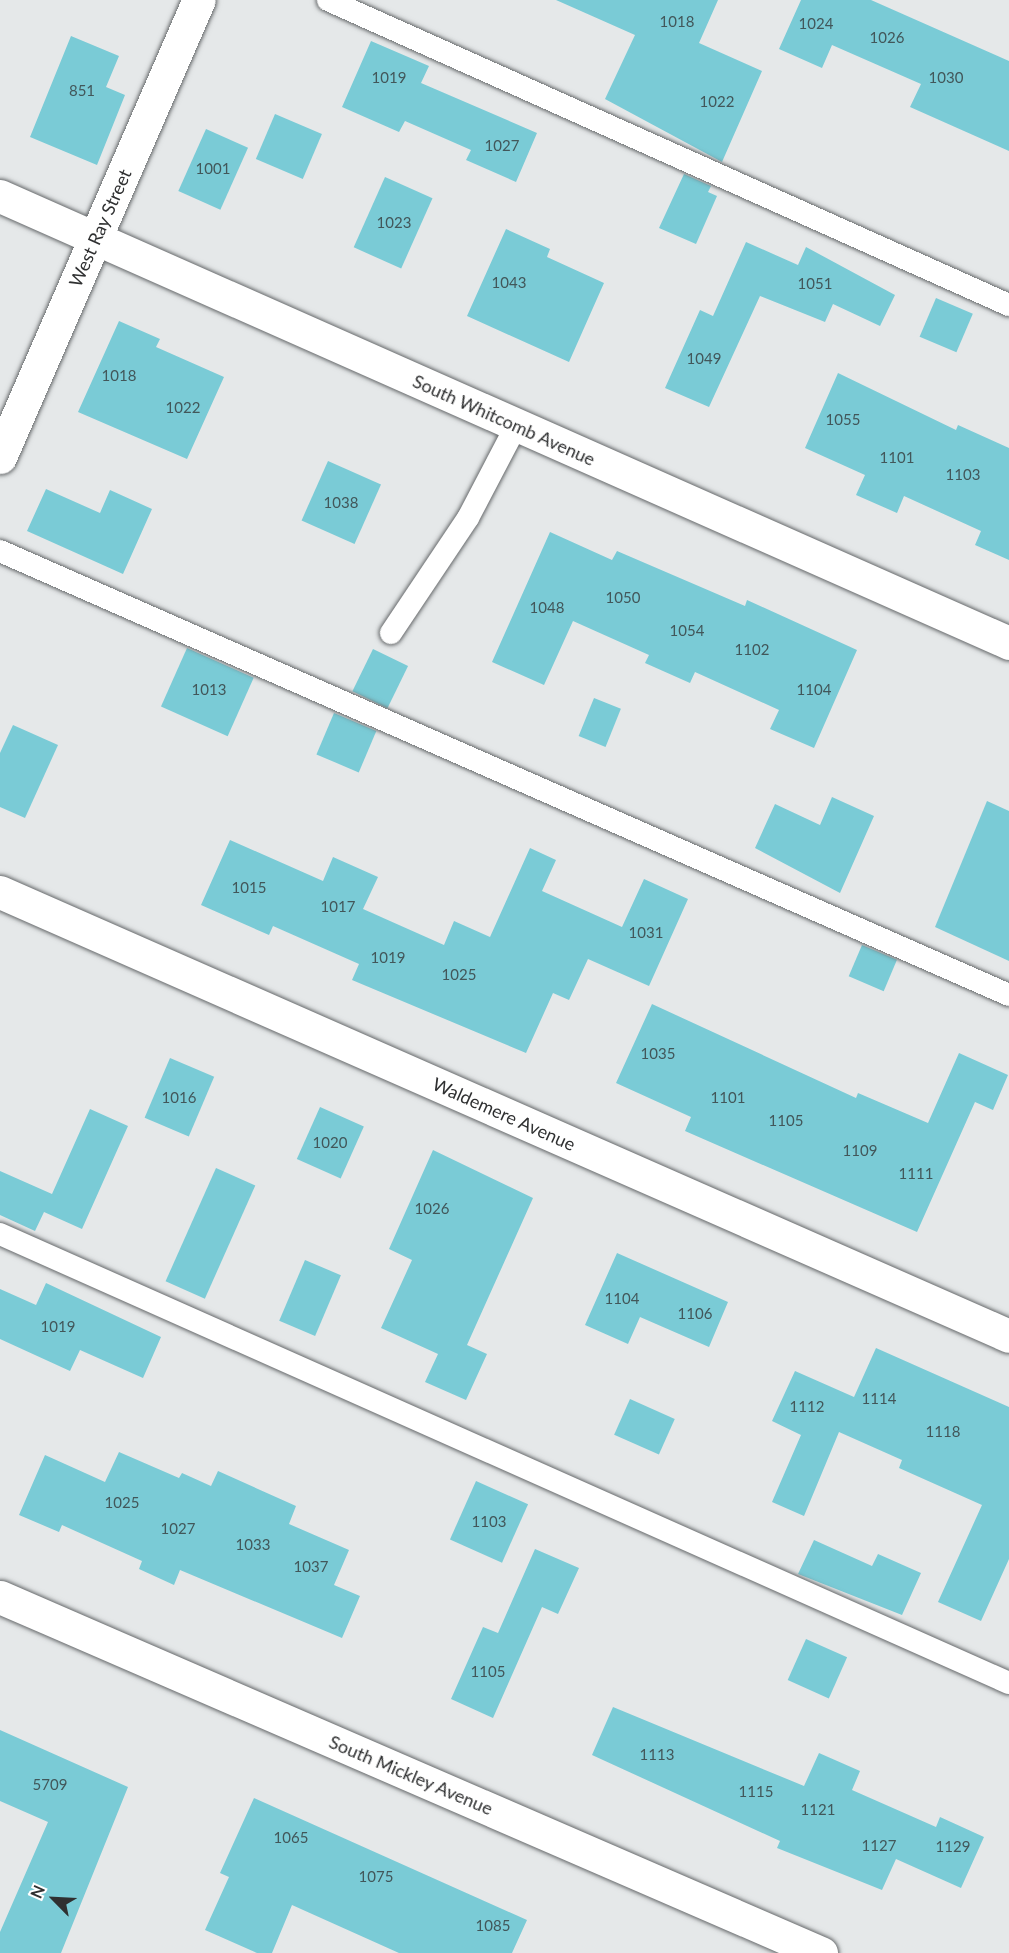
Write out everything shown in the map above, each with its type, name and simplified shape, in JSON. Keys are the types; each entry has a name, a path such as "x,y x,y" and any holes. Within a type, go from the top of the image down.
{"street":[{"name":"West Ray Street","path":"0,456 199,0"},
{"name":"South Whitcomb Avenue","path":"0,196 1009,643"},
{"name":"Waldemere Avenue","path":"0,892 1009,1336"},
{"name":"South Mickley Avenue","path":"0,1597 821,1953"}],"lane":[{"path":"328,0 1009,305"},
{"path":"391,633 468,519 516,426"},
{"path":"0,550 1009,995"},
{"path":"0,1234 1009,1683"}],"building":[{"path":"556,0 718,0 699,43 762,71 722,162 605,99 635,35"},
{"path":"801,0 871,0 1009,61 1009,151 910,107 921,84 832,45 822,68 779,49"},
{"path":"71,36 119,56 106,87 125,95 97,165 30,137"},
{"path":"371,41 429,66 421,83 537,133 516,182 466,160 471,150 405,121 399,132 342,107"},
{"path":"275,114 322,134 303,179 256,159"},
{"path":"206,129 248,148 220,210 178,191"},
{"path":"684,174 711,186 708,192 717,196 696,244 659,228"},
{"path":"385,177 433,198 401,268 354,247"},
{"path":"506,229 550,249 547,257 604,283 569,362 467,316"},
{"path":"746,242 798,265 806,247 895,295 880,326 833,304 825,322 760,296 709,407 665,388 700,310 713,316"},
{"path":"936,298 973,314 956,352 920,337"},
{"path":"119,321 160,339 156,347 224,377 187,459 78,412"},
{"path":"838,373 956,430 958,425 1009,448 1009,560 975,545 981,531 904,496 897,513 856,495 865,475 805,448"},
{"path":"328,461 381,485 355,544 302,520"},
{"path":"46,489 100,513 110,490 152,509 123,574 27,531"},
{"path":"550,532 612,560 617,551 745,606 747,600 857,650 814,748 770,729 779,710 695,672 690,683 645,663 649,655 573,621 544,685 492,662"},
{"path":"187,648 254,678 228,736 161,706"},
{"path":"373,649 408,666 387,708 352,691"},
{"path":"594,698 621,709 606,747 579,736"},
{"path":"334,713 376,731 359,772 316,754"},
{"path":"13,725 58,745 25,818 0,807 0,753"},
{"path":"832,797 874,816 840,893 755,848 775,804 820,825"},
{"path":"987,801 1009,811 1009,961 935,927"},
{"path":"230,840 323,881 333,857 378,877 363,909 444,945 454,921 490,937 530,848 556,860 542,891 622,927 644,879 688,899 649,986 588,959 569,1000 553,993 526,1053 352,980 359,964 273,926 269,935 201,905"},
{"path":"862,945 897,960 884,991 849,976"},
{"path":"652,1004 856,1098 858,1093 928,1123 959,1053 1008,1075 993,1110 975,1102 917,1232 685,1131 691,1117 616,1083"},
{"path":"170,1058 214,1077 189,1137 145,1118"},
{"path":"320,1107 364,1127 341,1179 297,1159"},
{"path":"90,1109 128,1126 82,1229 44,1212 35,1231 0,1215 0,1171 52,1194"},
{"path":"433,1150 533,1198 467,1345 487,1354 466,1400 425,1382 438,1354 381,1328 412,1260 389,1249"},
{"path":"216,1168 255,1185 205,1299 166,1281"},
{"path":"617,1253 728,1302 709,1347 640,1317 628,1344 585,1325"},
{"path":"305,1260 341,1275 315,1336 279,1321"},
{"path":"46,1283 161,1337 143,1378 80,1350 70,1371 0,1339 0,1289 36,1305"},
{"path":"876,1348 1009,1407 1009,1559 981,1621 938,1602 982,1505 899,1468 902,1460 839,1432 804,1516 772,1502 801,1435 772,1421 795,1371 854,1397"},
{"path":"630,1399 675,1419 659,1455 614,1435"},
{"path":"119,1452 179,1478 182,1473 211,1486 218,1471 296,1506 289,1524 349,1550 334,1585 360,1596 342,1638 180,1570 174,1585 139,1569 142,1561 62,1525 59,1532 19,1515 45,1455 105,1482"},
{"path":"476,1481 528,1504 502,1563 450,1539"},
{"path":"814,1540 872,1566 878,1554 921,1573 902,1615 798,1574"},
{"path":"535,1549 579,1568 558,1614 542,1607 493,1718 451,1699 483,1627 498,1633"},
{"path":"806,1639 847,1657 829,1698 788,1680"},
{"path":"613,1707 804,1786 819,1753 860,1771 852,1790 936,1827 940,1817 984,1837 961,1888 896,1859 882,1890 777,1848 780,1841 592,1755"},
{"path":"0,1730 128,1787 61,1953 0,1953 0,1932 48,1822 0,1801"},
{"path":"254,1798 527,1920 512,1953 399,1953 292,1905 272,1953 257,1953 205,1930 229,1877 220,1873"}]}
